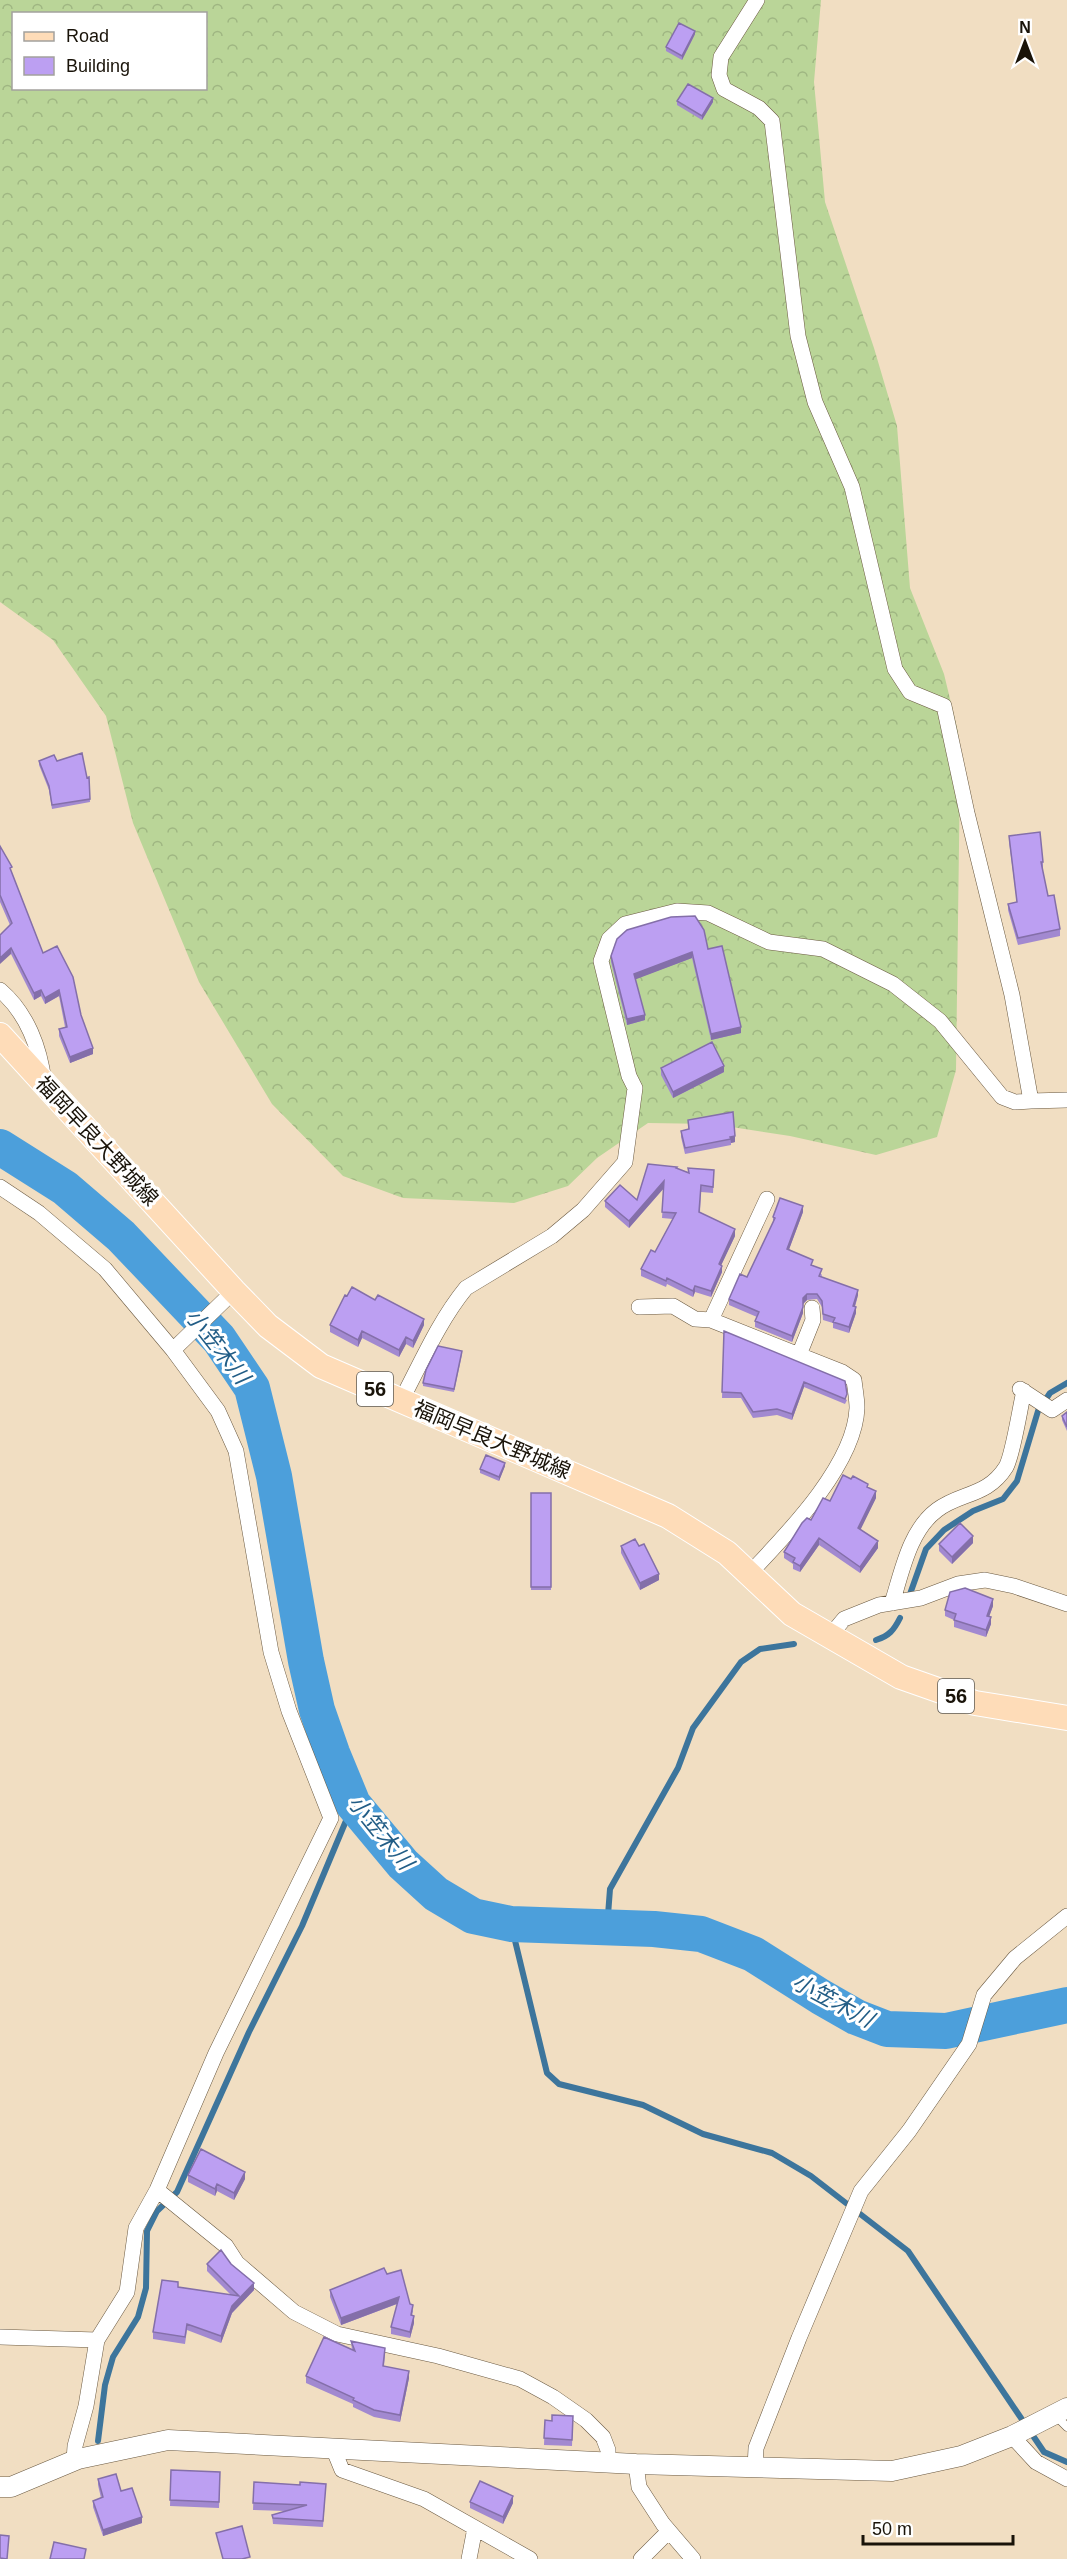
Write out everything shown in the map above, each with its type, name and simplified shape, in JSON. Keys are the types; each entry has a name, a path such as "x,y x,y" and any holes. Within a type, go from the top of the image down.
{"main road":[{"name":"福岡早良大野城線","path":"0,1035 234,1291 268,1326 321,1366 668,1515 727,1553 792,1614 901,1677 975,1703 1067,1718"}],"street":[{"path":"757,0 721,57 719,75 724,89 759,108 772,120 798,336 809,380 819,411 852,487 895,669 910,692 944,706 967,813 1012,995 1031,1101"},
{"path":"401,1401 435,1336 456,1300 466,1288 552,1236 583,1210 626,1162 635,1088 628,1076 601,961 609,939 625,924 677,911 708,913 769,942 824,949 893,984 940,1021 1002,1097 1015,1102 1067,1100"},
{"path":"0,990 25,1021 41,1055 44,1084"},
{"path":"0,1187 39,1213 105,1269 172,1350 218,1411 236,1451 271,1652 289,1711 331,1818 216,2053 157,2190 136,2228 127,2292 97,2340 86,2406 75,2446 74,2461"},
{"path":"711,1320 767,1199"},
{"path":"172,1350 234,1291"},
{"path":"639,1307 673,1306 695,1319 711,1320 842,1372 854,1380 857,1409 849,1440 830,1477 790,1530 749,1574"},
{"path":"799,1355 813,1320 812,1308"},
{"path":"891,1603 914,1537 928,1518 939,1508 984,1490 1007,1465 1025,1392 1052,1410 1067,1400"},
{"path":"829,1637 844,1619 891,1603 921,1598 958,1584 985,1580 1014,1586 1067,1604"},
{"path":"755,2468 756,2448 861,2191 909,2131 969,2044 984,1995 1015,1958 1067,1916"},
{"path":"157,2190 225,2246 237,2263 294,2312 336,2334 438,2356 520,2379 554,2397 592,2426 603,2437 608,2451 608,2463"},
{"path":"0,2337 97,2340"},
{"path":"0,2487 11,2487 74,2461 168,2439 608,2463 892,2471 961,2456 1058,2417"},
{"path":"1012,2436 1036,2463 1067,2479"},
{"path":"333,2448 342,2470 424,2499 530,2559"},
{"path":"636,2464 639,2487 669,2531 693,2559"},
{"path":"469,2559 475,2528"},
{"path":"641,2559 669,2531"}],"green space":[{"path":"0,0 821,0 814,82 825,202 874,348 897,426 910,588 944,674 958,732 960,771 956,1070 937,1137 876,1155 790,1136 712,1124 648,1123 597,1158 568,1186 514,1203 403,1198 343,1176 272,1104 199,982 133,823 106,716 53,640 0,602"}],"building":[{"path":"679,23 695,31 682,56 666,47"},
{"path":"688,84 713,98 702,116 677,101"},
{"path":"82,753 87,778 89,777 90,799 52,805 49,786 39,761 54,755 57,761"},
{"path":"1040,832 1043,862 1041,862 1048,896 1054,895 1060,929 1018,938 1008,904 1017,902 1009,836"},
{"path":"0,846 12,867 10,868 43,953 57,946 73,977 81,1015 93,1048 70,1057 59,1029 67,1027 59,990 45,998 41,990 34,993 11,948 0,958 0,935 12,923 0,895"},
{"path":"695,916 704,930 708,949 722,946 741,1027 711,1034 692,952 634,974 645,1015 627,1019 611,956 617,939 627,930 671,917"},
{"path":"712,1042 724,1066 673,1092 661,1068"},
{"path":"733,1112 735,1136 730,1137 731,1139 685,1148 681,1131 689,1129 688,1120"},
{"path":"648,1164 677,1167 689,1173 688,1168 714,1170 713,1187 701,1185 699,1212 735,1229 719,1264 722,1266 711,1291 695,1286 693,1291 667,1278 666,1281 641,1269 651,1250 655,1252 676,1213 662,1212 664,1181 629,1221 605,1201 620,1185 637,1200"},
{"path":"780,1198 803,1206 787,1249 813,1260 811,1265 822,1269 819,1276 858,1290 853,1306 856,1307 849,1327 833,1322 835,1318 823,1314 822,1301 817,1294 807,1294 803,1298 803,1307 792,1336 755,1321 759,1312 729,1299 740,1274 747,1277 775,1218 773,1217"},
{"path":"352,1287 375,1300 378,1295 424,1319 413,1341 406,1337 399,1350 362,1331 358,1340 330,1325 345,1295 347,1296"},
{"path":"724,1331 845,1381 847,1394 845,1399 804,1382 792,1414 777,1409 753,1412 741,1393 722,1392"},
{"path":"438,1346 462,1351 454,1389 423,1383 426,1370"},
{"path":"1067,1412 1067,1427 1062,1416"},
{"path":"486,1455 505,1463 499,1477 480,1469"},
{"path":"843,1475 851,1479 853,1476 876,1491 858,1528 878,1541 860,1567 819,1538 800,1566 793,1562 795,1558 784,1552 802,1523 807,1518 811,1520 823,1498 830,1501"},
{"path":"531,1493 551,1493 551,1587 531,1587"},
{"path":"960,1523 973,1536 952,1557 939,1544"},
{"path":"635,1539 639,1546 644,1544 659,1574 640,1583 621,1546"},
{"path":"965,1588 993,1599 987,1616 991,1617 986,1630 954,1620 956,1614 945,1610 950,1592"},
{"path":"201,2149 245,2172 234,2193 217,2184 215,2189 188,2175"},
{"path":"221,2250 231,2264 254,2283 232,2306 221,2336 187,2324 185,2337 153,2332 162,2280 178,2282 178,2287 239,2296 207,2264"},
{"path":"384,2268 387,2274 401,2270 410,2304 413,2305 411,2315 414,2316 410,2332 391,2327 399,2297 341,2318 330,2290"},
{"path":"324,2337 355,2351 351,2341 385,2348 383,2366 409,2371 400,2415 374,2410 306,2376"},
{"path":"552,2415 573,2416 572,2440 544,2438 545,2420 552,2421"},
{"path":"171,2470 220,2472 219,2502 170,2500"},
{"path":"116,2474 121,2491 132,2488 142,2517 103,2530 93,2501 103,2497 98,2479"},
{"path":"480,2481 513,2496 503,2517 470,2502"},
{"path":"254,2482 326,2484 323,2521 273,2518 272,2515 307,2505 253,2503"},
{"path":"242,2526 250,2557 223,2559 216,2533"},
{"path":"0,2535 9,2536 7,2559 0,2558"},
{"path":"54,2542 86,2549 84,2559 50,2559"}],"waterway":[{"name":"小笠木川","path":"0,1147 65,1188 121,1236 219,1339 252,1388 274,1476 306,1661 317,1710 332,1753 353,1804 403,1864 436,1894 473,1916 511,1924 654,1929 701,1934 753,1954 856,2017 887,2029 946,2031 1067,2005"},
{"path":"910,1594 926,1549 944,1530 973,1511 1003,1499 1017,1481 1038,1411 1050,1393 1067,1383"},
{"path":"876,1640 891,1632 900,1618"},
{"path":"607,1928 610,1889 678,1768 693,1728 741,1662 760,1649 794,1644"},
{"path":"98,2441 105,2385 113,2357 138,2317 146,2288 147,2231 157,2211 177,2192 249,2032 302,1926 353,1804"},
{"path":"511,1924 547,2073 559,2084 643,2105 703,2134 772,2153 811,2176 908,2251 1044,2452 1067,2462"}]}
